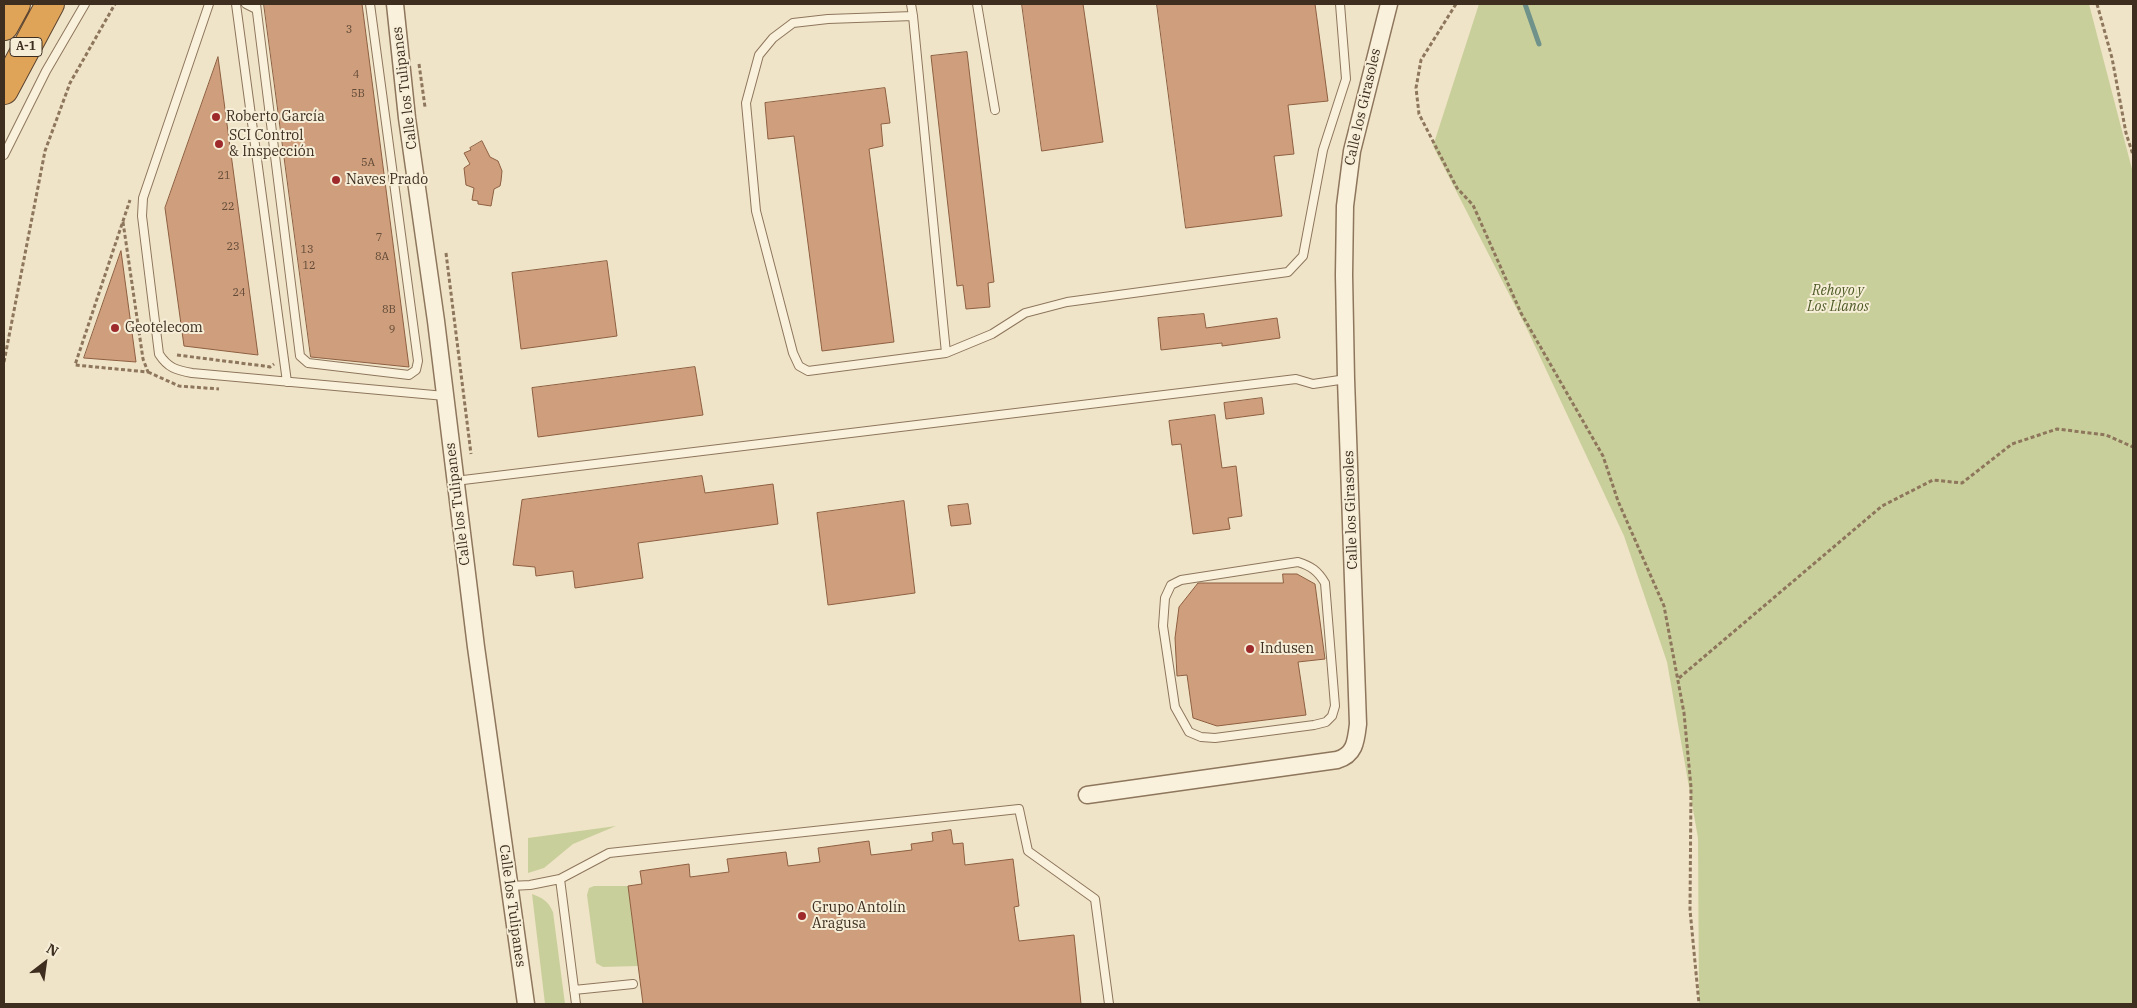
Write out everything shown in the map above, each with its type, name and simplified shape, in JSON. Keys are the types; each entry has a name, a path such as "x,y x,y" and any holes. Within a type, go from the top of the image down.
{"highway":[{"name":"A-1","path":"4,26 16,4"},
{"name":"A-1","path":"4,90 50,4"}],"street":[{"name":"Calle los Tulipanes","path":"395,4 407,118 445,396 477,657 526,1004"},
{"name":"Calle los Girasoles","path":"1088,795 1337,760 1345,758 1355,746 1358,724 1344,275 1348,179 1352,151 1389,4"}],"lane":[{"path":"4,155 46,71 85,4"},
{"path":"209,4 143,198 142,216 159,354 168,366 174,370 445,396"},
{"path":"236,4 287,382"},
{"path":"246,4 256,6 300,356 308,363 409,375 416,370 418,361 370,4"},
{"path":"911,4 946,353"},
{"path":"977,4 995,110"},
{"path":"913,16 828,19 794,23 773,38 759,55 746,103 756,211 793,353 799,366 808,371 946,353 992,334 1025,313 1066,302 1288,272 1303,256 1323,150 1346,79 1340,4"},
{"path":"282,343 298,337"},
{"path":"456,481 1296,379 1313,384 1346,379"},
{"path":"1298,562 1310,565 1319,573 1325,583 1339,705 1326,722 1314,725 1215,738 1201,737 1189,732 1174,707 1163,626 1165,598 1170,585 1181,580 1298,562"},
{"path":"510,886 530,885 560,879 609,853 1019,809 1028,851 1095,898 1109,1004"},
{"path":"560,879 576,1004"},
{"path":"574,990 633,984"}],"path":[{"path":"4,362 45,152 70,83 115,4"},
{"path":"1456,4 1421,60 1416,88 1419,114 1457,188 1473,205 1521,313 1602,456 1618,501 1664,606 1684,713 1691,787 1690,910 1699,1004"},
{"path":"2097,4 2112,58 2126,133 2133,154"},
{"path":"148,372 143,359 124,222 75,365 148,372 179,386 224,389"},
{"path":"446,253 471,454"},
{"path":"173,355 270,366 274,365 275,357"},
{"path":"1678,678 1882,506 1933,480 1962,483 2012,444 2057,429 2106,435 2133,446"}],"green space":[{"name":"Rehoyo y Los Llanos","path":"1479,4 2089,4 2133,173 2133,1004 1699,1004 1698,838 1667,662 1624,536 1527,329 1433,146"},
{"path":"616,826 573,844 544,868 528,873 528,838"},
{"path":"594,886 628,886 638,966 603,967 596,963 587,895 589,888"},
{"path":"532,894 545,900 553,912 565,1004 545,1004"}],"building":[{"name":"Naves Prado","path":"264,4 362,4 409,367 311,357"},
{"path":"1022,4 1083,4 1103,142 1042,151"},
{"path":"1157,4 1315,4 1328,101 1288,105 1294,154 1274,156 1282,216 1186,228"},
{"path":"967,52 994,282 988,283 990,307 966,309 963,285 957,286 931,56"},
{"path":"218,57 258,355 184,346 165,208"},
{"path":"885,88 890,123 881,124 883,146 869,149 894,342 822,351 794,136 768,139 765,103"},
{"path":"482,141 490,157 498,161 502,171 500,186 494,189 491,206 478,204 478,201 472,200 474,188 466,185 464,168 470,164 464,153"},
{"path":"121,251 136,362 84,358"},
{"path":"607,261 617,336 521,349 512,273"},
{"path":"1204,314 1206,328 1277,318 1280,338 1222,346 1222,343 1161,350 1158,318"},
{"path":"695,367 703,415 538,437 532,388"},
{"path":"1262,398 1264,414 1226,419 1224,403"},
{"path":"1215,415 1222,468 1236,466 1242,516 1228,518 1230,529 1193,534 1181,444 1172,445 1169,421"},
{"path":"702,476 705,493 773,484 778,524 638,543 643,578 575,588 573,571 536,576 535,567 513,565 522,500"},
{"path":"904,501 915,593 828,605 817,513"},
{"path":"968,504 971,524 951,526 948,506"},
{"name":"Indusen","path":"1283,574 1297,574 1315,584 1325,659 1298,662 1306,715 1217,726 1193,718 1187,675 1177,676 1175,638 1179,607 1198,583 1283,583"},
{"name":"Grupo Antolín Aragusa","path":"951,830 953,844 963,843 965,865 1013,859 1019,906 1014,907 1019,941 1074,935 1081,1004 643,1004 628,886 642,884 640,871 689,864 690,877 729,872 727,859 786,852 788,866 820,862 818,848 869,841 871,855 912,850 911,844 933,841 932,833"}],"waterway":[{"path":"1525,4 1539,44"}],"place":[{"name":"Roberto García","path":"216,117"},
{"name":"SCI Control & Inspección","path":"219,144"},
{"name":"Naves Prado","path":"336,180"},
{"name":"Geotelecom","path":"115,328"},
{"name":"Indusen","path":"1250,649"},
{"name":"Grupo Antolín Aragusa","path":"802,916"}]}
